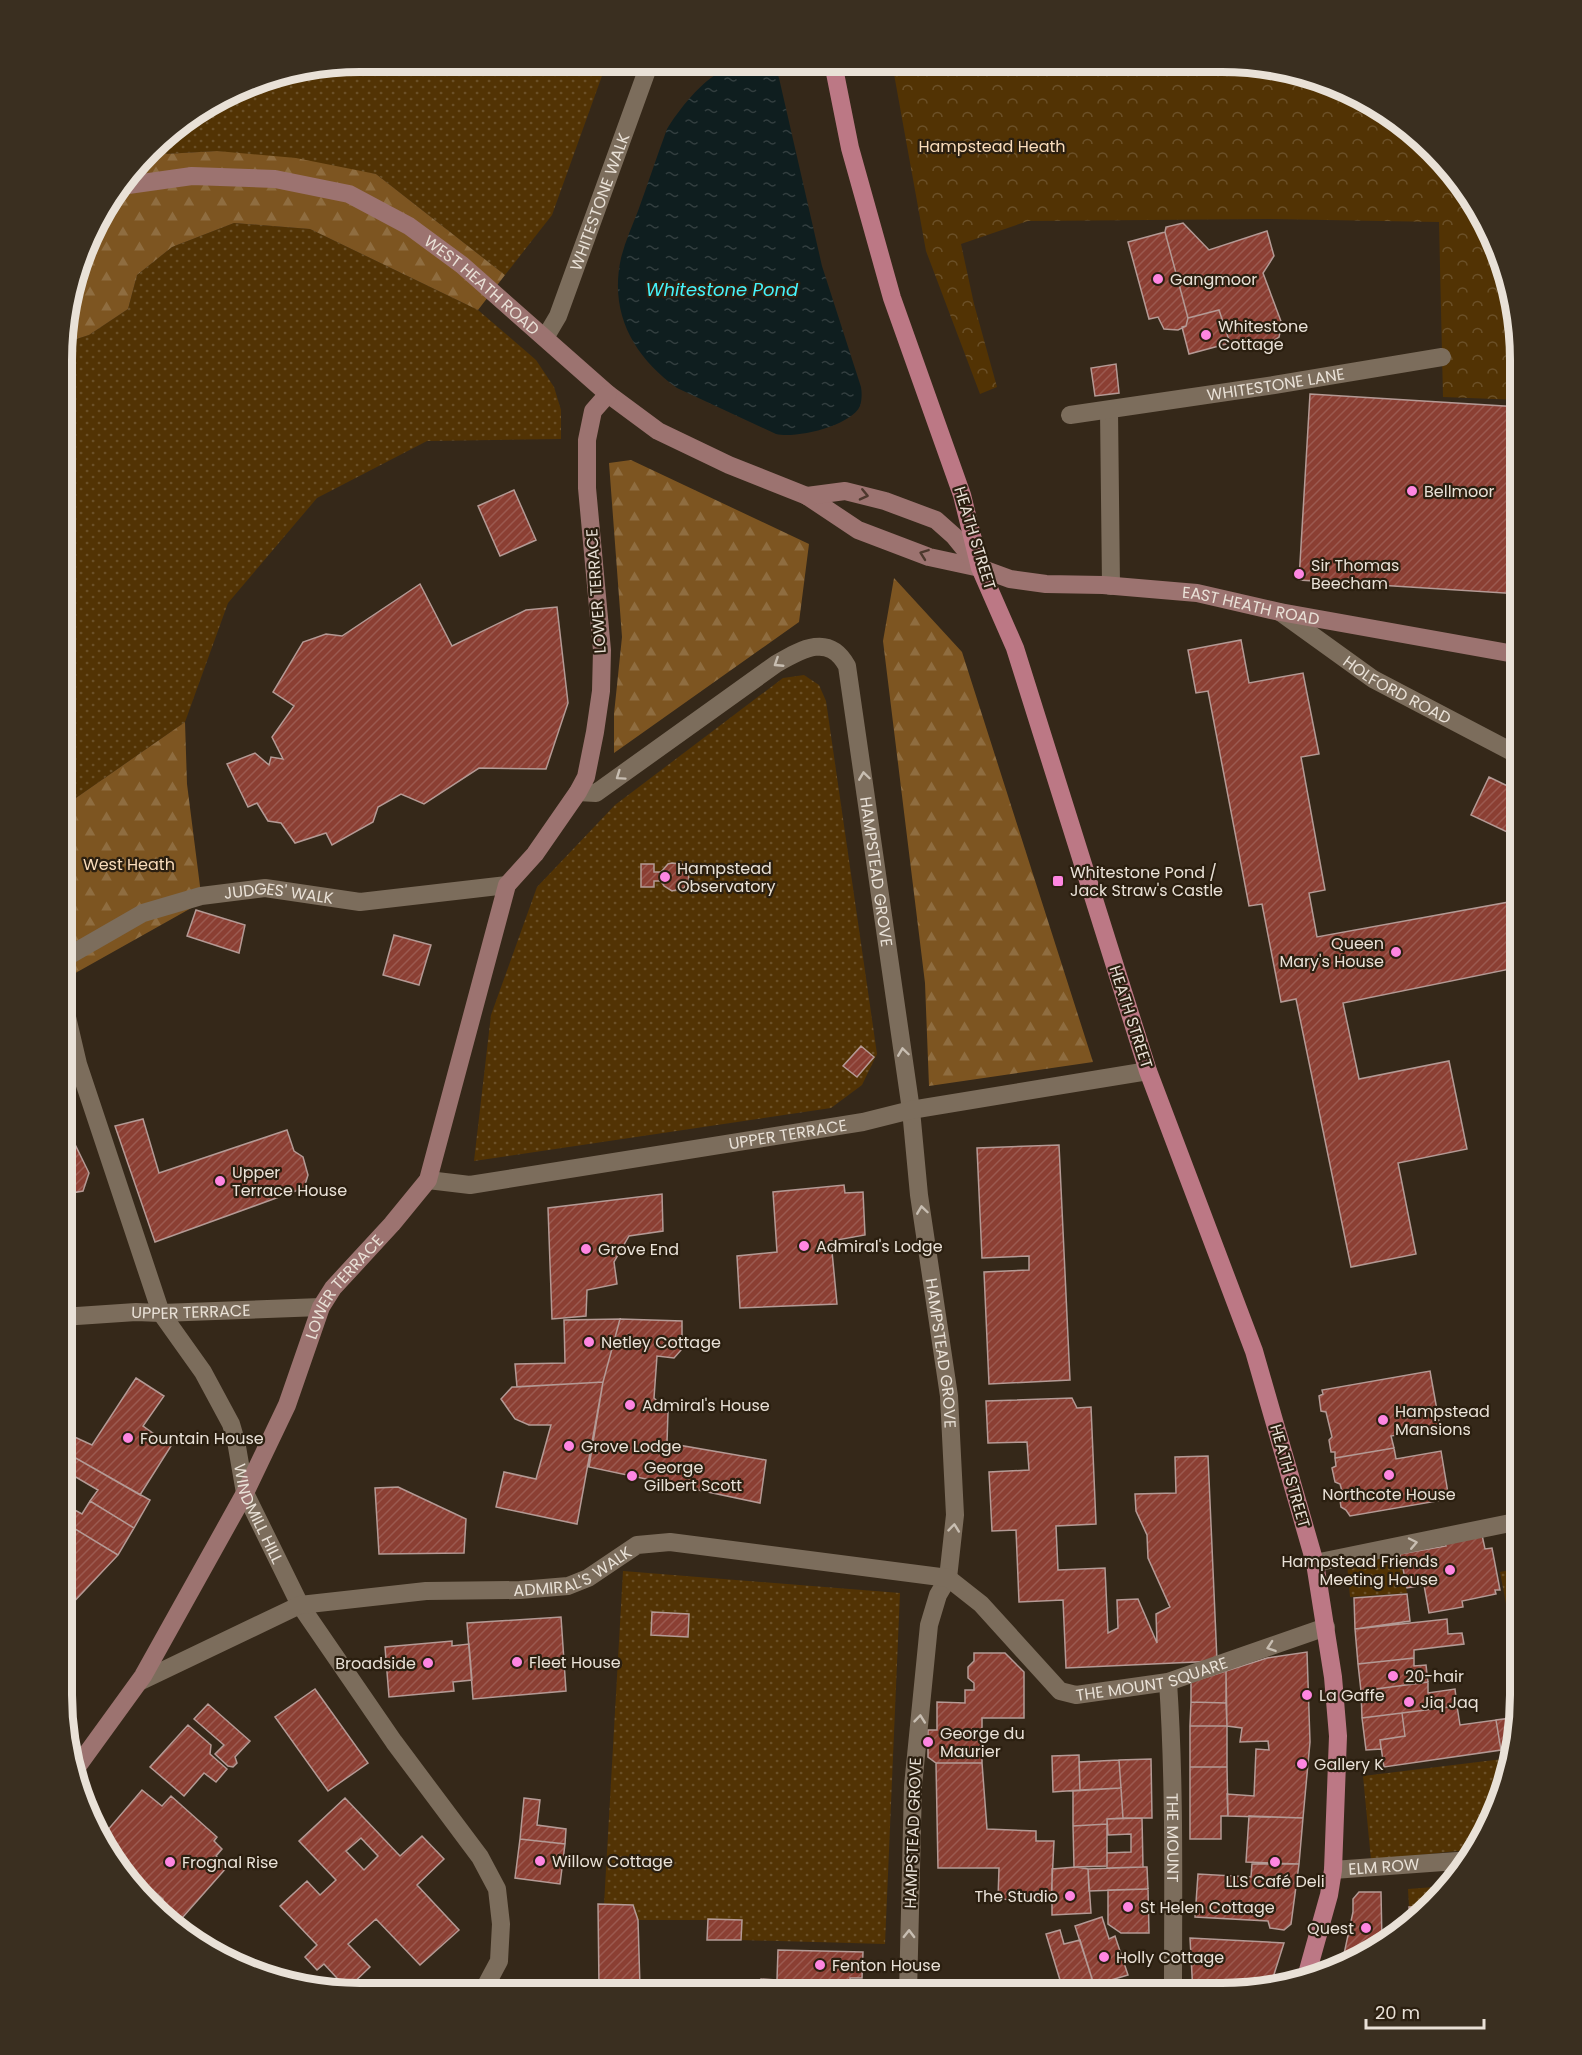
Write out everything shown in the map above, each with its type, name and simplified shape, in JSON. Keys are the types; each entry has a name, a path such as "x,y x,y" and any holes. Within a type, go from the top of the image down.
{"main road":[{"name":"HEATH STREET","path":"835,72 850,148 892,298 962,495 980,568 1017,657 1148,1071 1254,1352 1315,1563 1333,1677 1338,1736 1333,1870 1329,1895 1308,1970"}],"street":[{"name":"WHITESTONE WALK","path":"545,338 558,316 646,72"},
{"name":"WEST HEATH ROAD","path":"131,185 192,176 275,179 349,194 409,226 462,265 608,393 658,431 729,465 807,496 858,530 929,556 980,568"},
{"name":"WHITESTONE LANE","path":"1070,415 1442,357"},
{"name":"LOWER TERRACE","path":"80,1763 139,1682 245,1493 287,1405 321,1306 333,1288 392,1224 428,1180 507,885 535,854 586,777 601,691 602,650 587,488 587,440 593,411 608,393"},
{"path":"1109,410 1111,586"},
{"name":"WEST HEATH ROAD","path":"807,496 845,491 885,501 936,520 954,536 980,568"},
{"name":"EAST HEATH ROAD","path":"980,568 1010,579 1046,584 1111,586 1197,593 1280,612 1510,653"},
{"name":"HOLFORD ROAD","path":"1280,612 1373,679 1510,751"},
{"name":"HAMPSTEAD GROVE","path":"578,792 596,793 776,663 794,653 822,646 833,648 848,666 949,1396 955,1515 948,1578 938,1595 929,1625 913,1786 908,1983"},
{"name":"JUDGES' WALK","path":"72,954 143,913 201,896 265,888 360,902 507,885"},
{"name":"WINDMILL HILL","path":"72,1038 78,1064 161,1313 203,1372 231,1424 245,1493 300,1605 394,1742 480,1857 497,1890 501,1924 499,1961 487,1983"},
{"name":"UPPER TERRACE","path":"428,1180 470,1185 864,1122 911,1110 1148,1071"},
{"name":"UPPER TERRACE","path":"72,1316 321,1306"},
{"path":"1315,1563 1510,1523"},
{"name":"ADMIRAL'S WALK","path":"139,1682 300,1605 426,1591 520,1590 568,1586 588,1578 637,1545 670,1542 948,1578"},
{"name":"THE MOUNT SQUARE","path":"948,1578 981,1604 1060,1691 1076,1695 1168,1682 1326,1627"},
{"name":"THE MOUNT","path":"1168,1682 1174,1865 1173,1983"},
{"name":"ELM ROW","path":"1333,1870 1458,1861"}],"green space":[{"path":"603,72 552,215 505,275 376,174 217,151 158,154 200,120 232,102 267,87 322,74"},
{"name":"Hampstead Heath","path":"894,72 1222,72 1260,74 1297,82 1350,102 1382,120 1426,156 1462,200 1480,232 1500,285 1508,322 1510,400 1443,397 1439,222 1268,219 1028,221 961,244 974,304 997,387 980,394 926,251"},
{"path":"217,151 296,158 376,174 505,275 478,310 310,229 234,223 172,247 137,275 128,309 89,335 73,340 74,322 82,285 102,232 120,200 158,154"},
{"path":"234,223 310,229 478,310 536,360 554,387 561,410 561,439 427,441 317,498 228,603 185,722 72,801 73,340 89,335 128,309 137,275 172,247"},
{"path":"631,460 809,544 799,622 614,753 614,714 622,637 609,463"},
{"path":"894,578 962,652 1093,1062 929,1086 925,983 883,641"},
{"path":"804,675 819,685 826,701 877,1054 862,1085 831,1108 474,1161 491,1015 537,887 615,805 783,678"},
{"name":"West Heath","path":"185,722 187,784 202,902 72,975 72,801"},
{"path":"1399,1555 1407,1593 1350,1597 1347,1563"},
{"path":"1510,1570 1510,1625 1500,1572"},
{"path":"623,1571 900,1593 885,1944 741,1940 742,1920 638,1920 633,1905 604,1905"},
{"path":"1502,1759 1488,1805 1465,1850 1371,1860 1363,1776"},
{"path":"1437,1887 1418,1907 1409,1907 1408,1889"}],"water":[{"name":"Whitestone Pond","path":"721,72 775,72 779,78 822,266 862,392 860,406 846,420 809,433 776,434 677,388 648,362 628,332 622,315 618,297 621,258 667,129 691,97"}],"building":[{"path":"1183,223 1209,250 1267,231 1274,256 1263,273 1282,324 1279,337 1270,343 1252,347 1230,343 1219,310 1188,318 1165,232 1166,227"},
{"name":"Gangmoor","path":"1165,232 1188,318 1186,326 1178,330 1164,329 1158,317 1149,319 1128,242"},
{"name":"Whitestone Cottage","path":"1219,310 1230,343 1189,354 1182,327 1186,326 1188,318"},
{"path":"1116,364 1119,393 1095,396 1091,368"},
{"name":"Bellmoor","path":"1310,394 1510,406 1510,593 1299,580"},
{"path":"514,490 536,540 500,556 478,506"},
{"path":"420,584 452,646 526,610 557,607 568,703 546,769 479,768 424,804 401,794 378,807 373,822 332,845 326,833 295,843 281,823 268,821 257,803 248,807 227,764 255,753 269,765 271,757 283,759 272,737 294,706 273,692 303,642 326,634 342,636"},
{"name":"Queen Mary's House","path":"1241,640 1249,683 1303,673 1319,754 1301,757 1325,890 1309,893 1317,937 1510,902 1510,969 1343,1003 1359,1079 1449,1061 1467,1149 1398,1163 1416,1254 1351,1267 1296,999 1281,1002 1262,904 1249,906 1208,691 1196,693 1188,650"},
{"path":"1489,777 1510,787 1510,833 1471,815"},
{"name":"Hampstead Observatory","path":"672,863 682,864 688,871 689,880 684,888 672,891 661,881 654,881 654,887 641,887 641,864 654,864 654,872 661,872"},
{"path":"196,910 245,925 239,953 187,936"},
{"path":"394,935 431,945 419,985 383,975"},
{"path":"861,1046 874,1057 857,1077 843,1066"},
{"name":"Upper Terrace House","path":"143,1119 159,1173 287,1130 294,1151 303,1157 308,1175 304,1188 155,1242 115,1126"},
{"path":"72,1138 89,1173 83,1191 72,1193"},
{"path":"1059,1145 1070,1380 989,1384 984,1272 1029,1270 1029,1256 982,1258 977,1148"},
{"name":"Admiral's Lodge","path":"844,1185 845,1193 863,1192 865,1235 831,1241 837,1304 740,1308 737,1256 777,1252 773,1192"},
{"name":"Grove End","path":"662,1194 663,1231 629,1236 614,1262 617,1284 587,1290 586,1316 552,1319 548,1208"},
{"name":"Admiral's House","path":"620,1319 682,1321 682,1349 674,1358 657,1356 654,1398 668,1412 667,1443 766,1460 760,1503 589,1467 603,1382"},
{"name":"Netley Cottage","path":"620,1319 603,1382 517,1387 515,1364 565,1363 564,1320"},
{"name":"Hampstead Mansions","path":"1430,1371 1440,1427 1391,1436 1394,1448 1335,1458 1335,1452 1331,1452 1329,1440 1332,1437 1326,1412 1321,1411 1319,1396 1323,1394 1322,1390"},
{"name":"Fountain House","path":"136,1378 164,1396 143,1426 171,1446 140,1495 72,1456 72,1436 92,1445"},
{"name":"Grove Lodge","path":"603,1382 577,1524 496,1507 504,1472 536,1479 551,1425 529,1425 515,1419 501,1399 512,1387"},
{"path":"1072,1398 1077,1408 1091,1407 1096,1524 1056,1526 1058,1570 1105,1568 1108,1633 1118,1628 1117,1600 1138,1599 1157,1643 1156,1614 1170,1607 1148,1558 1147,1535 1136,1511 1135,1494 1176,1493 1175,1457 1208,1456 1217,1661 1066,1668 1063,1600 1019,1602 1016,1530 992,1531 989,1472 1029,1470 1027,1442 988,1443 986,1401"},
{"name":"Northcote House","path":"1394,1448 1396,1459 1441,1451 1449,1499 1350,1516 1341,1507 1339,1494 1342,1491 1340,1484 1335,1482 1332,1468 1336,1466 1335,1458"},
{"path":"72,1456 150,1500 134,1528 90,1501 98,1490 72,1475"},
{"path":"398,1487 466,1519 464,1553 379,1554 375,1488"},
{"path":"90,1501 134,1528 118,1555 72,1527 72,1508 82,1514"},
{"path":"72,1527 118,1555 72,1604"},
{"name":"Hampstead Friends Meeting House","path":"1482,1535 1485,1549 1492,1548 1500,1590 1495,1590 1496,1594 1462,1601 1463,1607 1429,1613 1424,1585 1407,1588 1400,1554 1446,1546 1445,1542"},
{"path":"1407,1594 1410,1621 1355,1629 1354,1598"},
{"path":"652,1612 689,1614 688,1637 651,1635"},
{"name":"Fleet House","path":"561,1617 566,1691 473,1699 467,1623"},
{"path":"1447,1619 1448,1634 1462,1633 1464,1644 1414,1650 1414,1658 1358,1664 1355,1629"},
{"name":"Broadside","path":"452,1641 452,1646 469,1644 472,1680 453,1682 454,1691 389,1697 385,1647"},
{"path":"1307,1652 1310,1742 1303,1818 1228,1816 1227,1794 1254,1796 1256,1749 1269,1750 1268,1741 1240,1742 1242,1728 1227,1726 1226,1671 1267,1658"},
{"path":"974,1653 1005,1653 1024,1672 1024,1718 982,1718 982,1763 936,1763 928,1757 928,1730 937,1730 937,1702 965,1703 965,1690 974,1690 974,1683 968,1678 968,1667 974,1661"},
{"name":"20-hair","path":"1414,1658 1414,1666 1426,1665 1428,1682 1361,1691 1358,1664"},
{"path":"1226,1671 1226,1703 1191,1702 1191,1682"},
{"name":"Jiq Jaq","path":"1428,1682 1428,1693 1455,1689 1457,1706 1362,1718 1361,1691"},
{"path":"315,1689 368,1763 328,1791 275,1717"},
{"path":"1191,1702 1226,1703 1227,1726 1190,1726"},
{"path":"208,1704 250,1741 235,1757 237,1763 233,1767 228,1766 215,1754 224,1745 194,1719"},
{"path":"1457,1706 1460,1725 1496,1720 1501,1750 1384,1767 1380,1740 1405,1736 1402,1713"},
{"path":"1402,1713 1405,1736 1380,1740 1381,1749 1366,1750 1362,1718"},
{"path":"1509,1718 1505,1749 1501,1750 1496,1720"},
{"path":"188,1725 211,1745 210,1754 227,1769 216,1782 204,1773 184,1796 150,1767"},
{"path":"1190,1726 1227,1726 1227,1767 1190,1767"},
{"path":"1079,1755 1080,1790 1053,1792 1052,1756"},
{"path":"1151,1759 1152,1818 1123,1818 1119,1760"},
{"path":"1119,1760 1121,1788 1080,1790 1079,1762"},
{"path":"936,1763 982,1763 987,1829 1036,1831 1036,1841 1054,1841 1051,1901 998,1899 999,1868 938,1868"},
{"path":"1190,1767 1227,1767 1228,1816 1221,1816 1221,1839 1190,1839"},
{"path":"1121,1788 1123,1818 1107,1819 1107,1824 1073,1826 1073,1791"},
{"name":"Frognal Rise","path":"142,1790 162,1806 171,1796 217,1837 214,1841 222,1849 216,1856 227,1867 180,1920 160,1903 163,1899 136,1876 107,1831"},
{"path":"345,1798 400,1856 422,1836 444,1859 417,1885 459,1930 420,1965 376,1919 348,1944 370,1967 354,1983 341,1982 324,1964 317,1970 305,1957 317,1945 280,1906 307,1881 320,1895 336,1880 299,1841","holes":["361,1838 378,1856 364,1870 346,1851"]},
{"path":"524,1798 540,1800 537,1825 566,1829 565,1844 520,1839"},
{"path":"1249,1816 1303,1818 1299,1864 1246,1862"},
{"path":"1142,1818 1143,1867 1107,1868 1107,1853 1131,1852 1131,1834 1108,1835 1107,1819"},
{"path":"1107,1824 1107,1866 1074,1867 1073,1826"},
{"name":"Willow Cottage","path":"520,1839 565,1844 560,1884 515,1878"},
{"path":"1252,1864 1299,1864 1291,1924 1284,1930 1270,1928 1268,1921 1195,1917 1198,1874 1251,1877"},
{"name":"The Studio","path":"1076,1867 1088,1869 1091,1913 1052,1915 1052,1869"},
{"path":"1147,1867 1148,1889 1089,1891 1088,1869"},
{"name":"St Helen Cottage","path":"1148,1889 1149,1933 1121,1933 1108,1924 1108,1890"},
{"name":"Quest","path":"1359,1892 1381,1892 1382,1935 1344,1956 1353,1912 1353,1899"},
{"path":"598,1904 633,1905 638,1920 640,1983 599,1983"},
{"path":"1409,1907 1418,1907 1409,1914"},
{"name":"Holly Cottage","path":"1102,1917 1109,1939 1115,1936 1128,1975 1093,1983 1075,1926"},
{"path":"708,1919 742,1920 741,1940 707,1940"},
{"path":"1060,1930 1064,1944 1080,1940 1093,1983 1061,1983 1046,1934"},
{"path":"1190,1938 1284,1943 1273,1978 1260,1981 1192,1983"},
{"name":"Fenton House","path":"778,1950 863,1952 862,1978 850,1978 850,1983 761,1983 761,1979 777,1980"}],"place":[{"name":"Gangmoor","path":"1158,279"},
{"name":"Whitestone Cottage","path":"1206,335"},
{"name":"Bellmoor","path":"1412,491"},
{"name":"Sir Thomas Beecham","path":"1299,574"},
{"name":"Hampstead Observatory","path":"665,877"},
{"name":"Whitestone Pond / Jack Straw's Castle","path":"1058,881"},
{"name":"Queen Mary's House","path":"1396,952"},
{"name":"Upper Terrace House","path":"220,1181"},
{"name":"Admiral's Lodge","path":"804,1246"},
{"name":"Grove End","path":"586,1249"},
{"name":"Netley Cottage","path":"589,1342"},
{"name":"Admiral's House","path":"630,1405"},
{"name":"Hampstead Mansions","path":"1383,1420"},
{"name":"Fountain House","path":"128,1438"},
{"name":"Grove Lodge","path":"569,1446"},
{"name":"Northcote House","path":"1389,1475"},
{"name":"George Gilbert Scott","path":"632,1476"},
{"name":"Hampstead Friends Meeting House","path":"1450,1570"},
{"name":"Fleet House","path":"517,1662"},
{"name":"Broadside","path":"428,1663"},
{"name":"20-hair","path":"1393,1676"},
{"name":"La Gaffe","path":"1307,1695"},
{"name":"Jiq Jaq","path":"1409,1702"},
{"name":"George du Maurier","path":"928,1742"},
{"name":"Gallery K","path":"1302,1764"},
{"name":"Willow Cottage","path":"540,1861"},
{"name":"Frognal Rise","path":"170,1862"},
{"name":"LLS Café Deli","path":"1275,1862"},
{"name":"The Studio","path":"1070,1896"},
{"name":"St Helen Cottage","path":"1128,1907"},
{"name":"Quest","path":"1366,1928"},
{"name":"Holly Cottage","path":"1104,1957"},
{"name":"Fenton House","path":"820,1965"}]}
